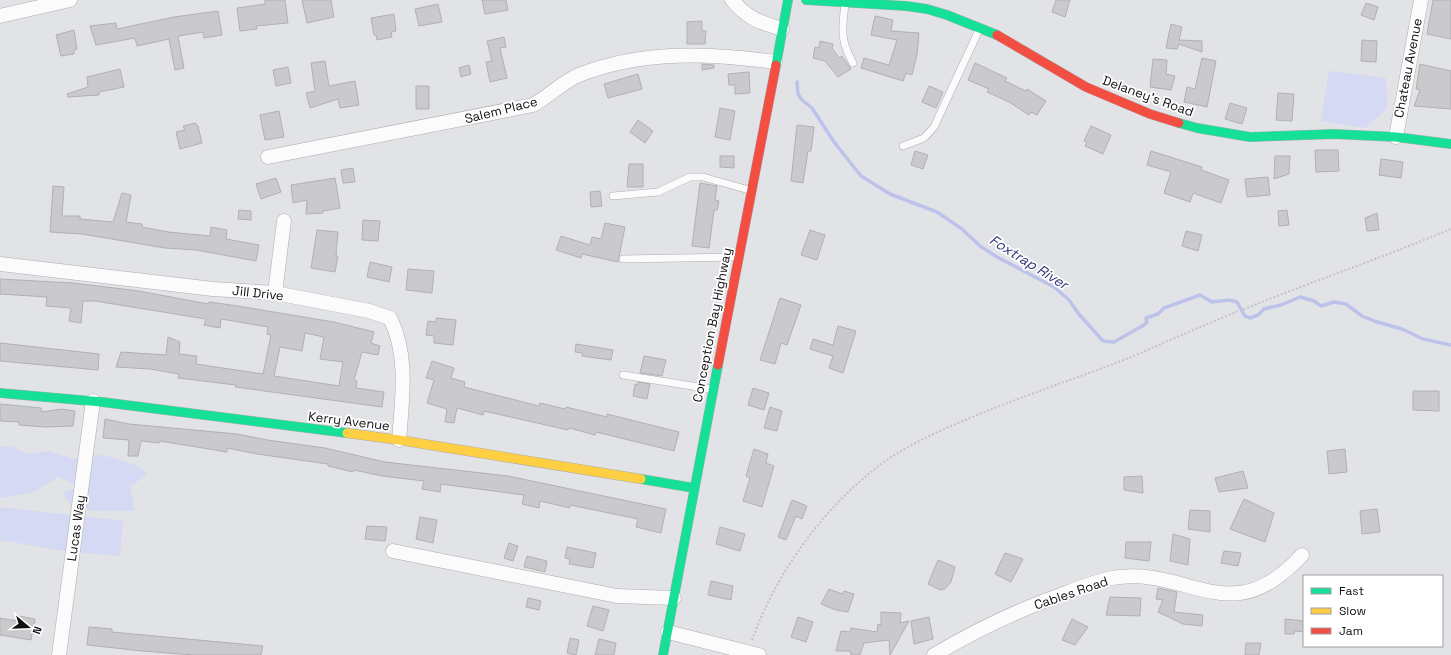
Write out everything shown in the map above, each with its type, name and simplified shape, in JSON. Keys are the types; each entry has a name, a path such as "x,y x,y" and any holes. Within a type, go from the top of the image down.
{"street":[{"path":"0,16 10,6 70,0"},
{"path":"732,0 743,13 755,21 782,29"},
{"name":"Conception Bay Highway","path":"663,655 788,0"},
{"name":"Delaney's Road","path":"806,0 926,9 980,28 1028,52 1086,87 1150,114 1197,128 1250,137 1334,134 1396,137 1451,144"},
{"name":"Chateau Avenue","path":"1396,137 1421,0"},
{"name":"Salem Place","path":"268,157 533,104 548,97 578,76 603,67 633,60 698,55 737,57 776,62"},
{"path":"275,294 284,221"},
{"name":"Jill Drive","path":"0,264 213,289 275,294 368,311 390,318 398,338 401,360 403,392 399,440"},
{"name":"Kerry Avenue","path":"0,392 399,440 694,488"},
{"name":"Lucas Way","path":"59,655 93,402"},
{"path":"393,551 617,596 674,598"},
{"name":"Cables Road","path":"934,655 1007,616 1098,581 1120,577 1144,577 1208,592 1237,594 1267,585 1286,572 1302,555"},
{"path":"668,632 753,653"}],"lane":[{"path":"846,2 842,32 845,49 853,63"},
{"path":"903,146 924,138 934,127 980,28"},
{"path":"613,196 658,192 690,177 703,177 751,191"},
{"path":"623,259 739,257"},
{"path":"623,375 713,389"}],"path":[{"path":"753,653 768,603 793,559 809,536 838,504 881,464 915,443 1012,400 1103,368 1247,308 1346,271 1451,229"}],"shaded area":[{"path":"1329,71 1386,78 1387,109 1365,128 1321,121"},
{"path":"0,446 12,447 28,454 49,451 73,459 93,454 110,457 138,466 147,474 130,487 135,511 93,511 70,503 62,493 75,489 74,484 58,477 34,492 0,498"},
{"path":"0,507 123,521 120,556 70,552 0,540"}],"building":[{"path":"265,0 285,0 288,23 256,26 257,29 240,31 237,8 265,4"},
{"path":"302,0 331,0 334,17 307,23"},
{"path":"482,0 506,0 508,10 485,14"},
{"path":"1056,0 1070,0 1065,17 1052,12"},
{"path":"1433,0 1451,0 1451,39 1427,34"},
{"path":"1366,3 1378,7 1374,20 1361,15"},
{"path":"438,4 442,22 419,26 415,9"},
{"path":"218,11 222,35 204,38 203,32 178,36 184,68 175,70 169,39 137,46 135,38 96,45 90,26 116,23 117,29 174,17"},
{"path":"394,14 396,31 391,32 392,37 377,40 376,35 374,35 371,18"},
{"path":"875,16 893,20 891,31 919,33 917,55 912,75 906,73 903,81 861,68 864,58 889,65 897,40 871,35"},
{"path":"702,21 702,31 706,31 705,44 687,44 687,22"},
{"path":"1171,24 1182,27 1179,40 1202,41 1202,52 1179,44 1177,49 1166,48"},
{"path":"74,30 77,49 74,50 74,54 61,56 56,35"},
{"path":"504,37 506,47 500,48 507,78 490,82 486,62 492,61 487,41"},
{"path":"1362,40 1377,41 1376,62 1361,61"},
{"path":"820,41 833,44 832,48 839,58 842,56 851,69 838,77 825,61 813,58 815,47 819,48"},
{"path":"1202,58 1216,61 1207,107 1184,102 1187,87 1195,89"},
{"path":"1153,59 1167,60 1166,74 1175,76 1171,90 1150,87"},
{"path":"325,61 329,86 355,81 359,105 340,108 338,99 310,108 306,93 315,91 311,63"},
{"path":"975,63 1007,78 1005,81 1026,91 1027,89 1046,101 1037,115 1031,112 1029,115 1009,102 987,92 989,89 968,80"},
{"path":"702,64 714,65 714,68 702,70"},
{"path":"1420,64 1451,71 1451,109 1414,106 1420,90 1416,89"},
{"path":"469,65 471,74 461,77 459,68"},
{"path":"288,67 291,83 276,86 273,70"},
{"path":"120,69 124,87 99,92 99,95 68,97 67,94 88,87 87,77"},
{"path":"749,72 750,93 735,94 735,85 729,85 728,74"},
{"path":"638,74 642,89 608,98 604,84"},
{"path":"416,86 429,86 429,109 416,109"},
{"path":"929,86 943,92 936,108 922,102"},
{"path":"1278,93 1294,94 1292,121 1276,120"},
{"path":"1230,103 1247,108 1242,124 1225,119"},
{"path":"720,108 735,111 730,140 715,137"},
{"path":"279,111 284,137 265,140 260,115"},
{"path":"638,120 653,131 645,143 630,132"},
{"path":"195,123 198,126 202,143 180,149 176,132 185,130 183,126"},
{"path":"797,125 814,127 811,151 808,151 803,183 791,181"},
{"path":"1091,126 1111,135 1103,154 1085,146 1087,142 1084,141"},
{"path":"1315,150 1338,150 1339,171 1316,172"},
{"path":"915,151 928,155 923,169 911,165"},
{"path":"1151,151 1202,167 1201,170 1229,180 1221,203 1193,193 1190,202 1164,193 1171,172 1147,165"},
{"path":"720,156 734,156 734,168 720,167"},
{"path":"1275,156 1290,156 1289,174 1274,179"},
{"path":"1381,159 1403,162 1401,178 1379,175"},
{"path":"629,164 643,164 643,187 627,187"},
{"path":"353,168 355,182 343,183 341,170"},
{"path":"1268,177 1270,195 1247,197 1245,179"},
{"path":"276,178 281,192 261,199 256,184"},
{"path":"335,178 340,208 323,211 323,213 306,214 307,200 293,203 291,185"},
{"path":"700,183 717,186 715,200 719,201 717,210 714,210 709,248 692,246"},
{"path":"53,186 64,187 62,216 80,216 80,219 113,222 122,193 131,195 126,222 142,224 142,227 168,232 210,236 211,227 227,230 226,239 259,245 256,261 196,250 165,248 82,234 50,232"},
{"path":"600,191 602,206 591,207 590,192"},
{"path":"239,210 251,211 251,220 238,219"},
{"path":"1287,210 1289,225 1279,226 1278,211"},
{"path":"1377,213 1379,230 1367,231 1365,218"},
{"path":"363,220 380,221 378,241 362,240"},
{"path":"605,223 625,227 618,262 582,254 581,258 556,250 561,236 590,245 592,237 601,239"},
{"path":"317,230 338,232 336,256 338,256 335,272 311,268"},
{"path":"810,230 825,235 817,260 801,255"},
{"path":"1186,231 1202,235 1198,251 1182,246"},
{"path":"370,262 392,267 389,282 367,277"},
{"path":"408,269 434,271 432,293 406,290"},
{"path":"0,279 73,283 139,291 208,304 209,302 238,306 334,322 374,332 371,343 380,346 378,355 362,352 354,380 357,381 356,388 384,392 382,407 235,387 236,385 178,378 179,374 150,369 116,367 121,352 166,355 168,337 180,342 179,354 197,356 196,364 263,374 271,335 267,334 268,327 221,319 220,328 204,325 206,319 95,301 83,301 81,323 69,321 71,308 46,306 47,297 0,294","holes":["305,333 324,337 320,359 343,362 339,386 274,376 280,347 302,351"]},
{"path":"780,298 801,305 787,345 781,343 775,364 760,360"},
{"path":"436,318 456,320 453,345 434,343 434,336 426,335 428,321 436,322"},
{"path":"838,326 856,331 843,373 829,368 833,356 810,349 813,339 833,345"},
{"path":"0,343 99,354 98,370 0,361"},
{"path":"576,344 613,350 611,360 582,356 582,353 575,352"},
{"path":"644,356 666,360 662,376 640,373"},
{"path":"432,361 454,368 451,378 465,382 464,387 539,406 540,403 565,409 566,407 607,417 607,414 679,432 674,451 596,432 595,435 569,428 568,430 484,411 483,415 457,408 454,423 445,422 447,409 427,403 434,380 426,378"},
{"path":"638,382 650,384 647,399 633,396 635,384 638,385"},
{"path":"753,388 769,393 764,410 748,405"},
{"path":"1413,391 1439,391 1439,411 1413,410"},
{"path":"0,404 41,408 42,412 61,409 75,411 73,426 46,427 19,425 19,422 0,421"},
{"path":"770,407 782,411 777,431 764,428"},
{"path":"105,419 129,424 237,434 267,440 325,448 385,462 508,476 666,509 661,533 636,527 638,519 570,505 570,508 540,501 539,508 522,504 524,495 441,484 440,492 422,489 424,481 382,476 354,470 353,472 328,466 328,464 257,454 227,448 227,452 160,441 159,443 141,441 138,456 128,456 129,440 103,438"},
{"path":"754,449 768,454 766,463 774,466 762,507 743,501 750,478 746,476"},
{"path":"1345,449 1347,472 1329,474 1327,451"},
{"path":"1243,471 1248,488 1219,492 1215,478"},
{"path":"1142,476 1143,493 1124,490 1124,477"},
{"path":"1244,499 1274,513 1265,542 1230,529"},
{"path":"792,500 807,506 802,519 796,516 786,540 778,537"},
{"path":"1377,509 1380,532 1362,534 1360,511"},
{"path":"1190,510 1210,511 1210,532 1188,529"},
{"path":"420,517 437,520 433,543 416,539"},
{"path":"367,526 387,527 385,541 365,539"},
{"path":"720,527 745,534 740,551 716,544"},
{"path":"1173,534 1190,539 1188,565 1170,561"},
{"path":"1126,542 1151,542 1149,561 1125,558"},
{"path":"509,543 518,546 513,561 504,558"},
{"path":"567,547 596,553 593,568 569,564 570,559 565,558"},
{"path":"1224,551 1241,553 1238,566 1221,563"},
{"path":"1005,553 1023,559 1011,582 995,574"},
{"path":"527,556 547,561 545,572 524,567"},
{"path":"938,560 955,567 951,582 945,589 940,590 928,584"},
{"path":"711,581 733,586 731,600 708,595"},
{"path":"1158,588 1177,592 1174,612 1203,615 1202,626 1183,624 1158,612 1163,600 1156,599"},
{"path":"829,589 842,594 844,591 854,594 848,612 836,610 821,604"},
{"path":"1110,597 1141,598 1140,616 1106,615"},
{"path":"528,598 541,601 539,610 526,607"},
{"path":"593,606 609,610 603,631 587,626"},
{"path":"881,612 901,613 900,623 909,621 890,655 889,640 864,643 860,655 851,655 850,651 836,651 841,631 850,632 851,628 877,632 878,624 881,625"},
{"path":"19,616 35,619 31,640 0,635 0,618 18,621"},
{"path":"798,617 813,622 806,642 791,637"},
{"path":"929,617 933,639 914,644 911,621"},
{"path":"1072,619 1088,627 1075,645 1062,640"},
{"path":"1285,619 1303,621 1303,632 1295,631 1294,634 1285,634"},
{"path":"89,627 112,629 112,632 263,646 261,655 194,655 87,645"},
{"path":"570,638 579,640 576,655 567,653"},
{"path":"599,639 616,643 614,655 595,655"},
{"path":"1246,643 1261,643 1259,655 1245,655"}],"waterway":[{"name":"Foxtrap River","path":"797,82 798,94 802,100 812,108 834,142 861,176 890,194 937,212 962,229 980,246 997,257 1054,287 1069,300 1078,313 1103,341 1114,342 1144,325 1147,322 1146,318 1158,314 1164,308 1200,295 1212,302 1229,300 1237,302 1245,316 1250,318 1258,315 1264,309 1281,305 1300,297 1314,301 1321,306 1334,302 1346,304 1362,316 1374,321 1402,329 1423,339 1451,345"}],"traffic: fast":[{"path":"776,65 788,0"},
{"path":"806,0 906,6 927,9 947,15 997,35"},
{"path":"1179,123 1197,128 1250,137 1334,134 1396,137 1451,144"},
{"path":"663,655 718,365"},
{"path":"0,393 102,402 347,433"},
{"path":"641,479 694,488"}],"traffic: slow":[{"path":"347,433 641,479"}],"traffic: jam":[{"path":"997,35 1086,87 1150,114 1179,123"},
{"path":"718,365 776,65"}]}
